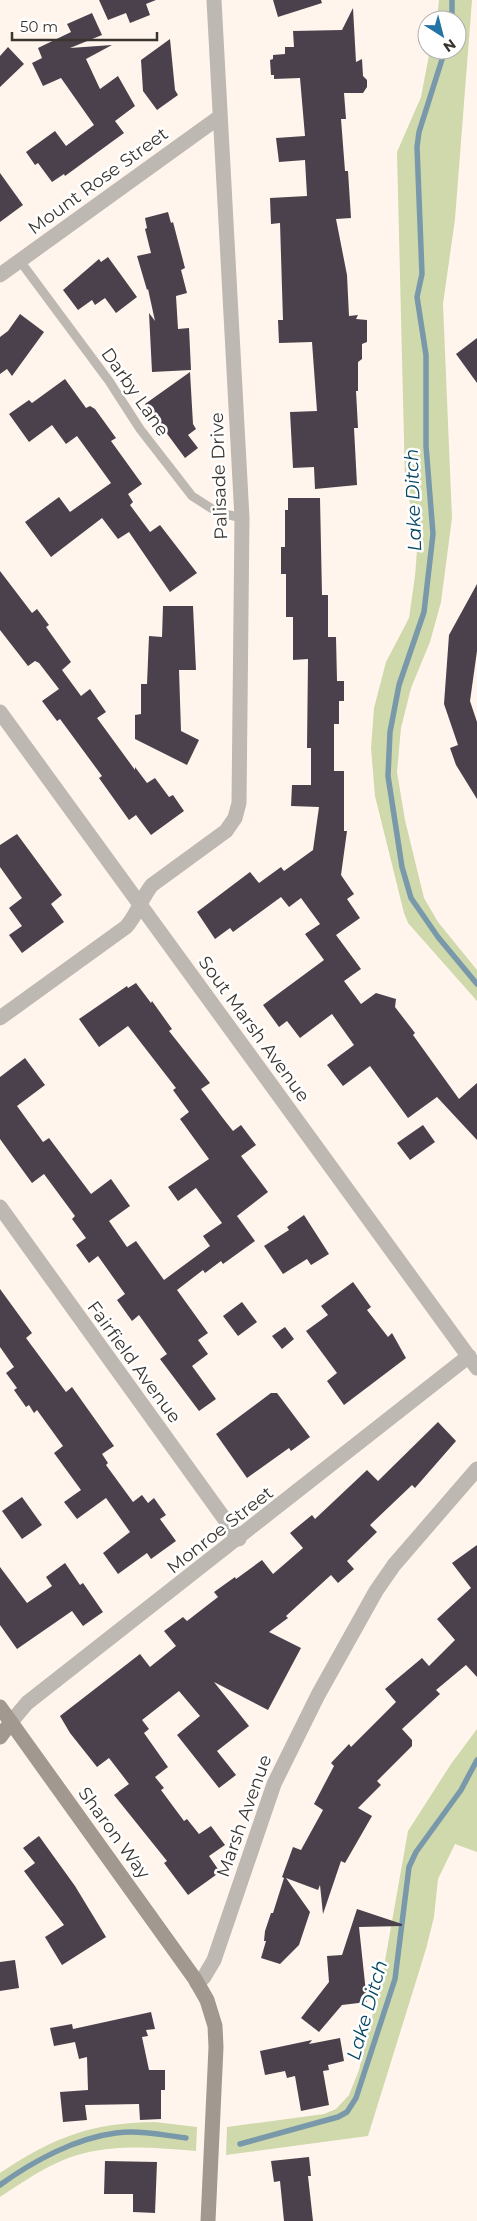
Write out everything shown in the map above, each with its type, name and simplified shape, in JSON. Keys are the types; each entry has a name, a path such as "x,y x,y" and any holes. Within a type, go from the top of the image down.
{"street":[{"name":"Palisade Drive","path":"0,1018 126,927 135,918 144,894 152,885 226,831 234,818 239,803 242,518 218,118 214,0"},
{"name":"Mount Rose Street","path":"0,275 218,118"},
{"name":"Sout Marsh Avenue","path":"0,712 473,1362"},
{"name":"Fairfield Avenue","path":"0,1208 239,1539"},
{"name":"Monroe Street","path":"0,1737 27,1703 239,1539 473,1362"},
{"name":"Marsh Avenue","path":"197,1983 204,1977 214,1960 274,1784 318,1695 376,1591 394,1565 477,1469"},
{"name":"Sharon Way","path":"0,1707 197,1983"},
{"path":"197,1983 207,2000 215,2026 216,2048 208,2221"}],"lane":[{"name":"Darby Lane","path":"20,261 109,381 140,429 192,496 217,512 242,518"}],"green space":[{"path":"439,0 472,0 455,219 443,304 452,518 441,602 430,642 411,688 401,728 397,772 405,820 424,898 438,922 477,970 477,1001 408,923 375,796 371,748 374,708 386,662 409,618 418,538 405,481 397,152 421,97 428,60 467,60 467,10 438,10"},
{"path":"477,1729 477,1852 455,1844 438,1879 434,1917 426,1949 368,2136 226,2155 227,2127 324,2114 336,2109 349,2095 359,2070 383,1972 408,1831 451,1764"},
{"path":"155,2122 197,2127 196,2151 155,2148 112,2148 85,2153 62,2160 30,2177 0,2197 0,2173 56,2141 73,2134 111,2125"}],"building":[{"path":"99,0 156,0 146,4 150,15 130,23 126,13 108,20"},
{"path":"273,0 321,0 322,3 278,17"},
{"path":"353,8 356,62 362,59 363,76 367,80 367,87 363,93 344,93 346,119 341,119 345,171 348,171 351,218 336,219 347,275 349,316 358,315 356,319 367,320 367,342 362,344 362,359 358,362 358,391 356,391 358,428 354,428 357,485 315,489 314,467 293,468 290,412 317,411 312,342 279,343 278,320 283,320 280,223 271,224 270,198 307,196 305,160 279,162 276,138 305,136 300,78 274,79 274,75 271,75 270,60 273,59 273,55 285,54 285,47 294,47 293,31 342,30"},
{"path":"92,13 102,35 70,48 112,45 86,59 100,89 118,76 135,106 115,121 124,133 65,176 64,174 52,182 38,163 35,165 26,152 55,131 66,146 94,125 61,78 43,86 32,63 42,58 38,48 71,32 67,24"},
{"path":"170,39 175,90 178,95 157,110 143,91 141,60"},
{"path":"8,47 24,64 0,87 0,56"},
{"path":"0,173 23,205 0,222"},
{"path":"168,212 171,223 173,222 185,268 181,270 187,293 176,296 178,329 189,328 191,370 152,372 149,313 155,321 148,289 137,256 151,253 145,229 147,228 145,218"},
{"path":"108,257 137,297 116,313 105,298 95,305 92,300 78,310 63,290 99,259 101,262"},
{"path":"20,314 44,332 12,376 7,369 0,374 0,337 8,331"},
{"path":"477,338 477,383 456,354"},
{"path":"190,372 193,424 196,429 188,435 198,448 185,458 145,404"},
{"path":"65,379 86,408 90,406 95,409 116,438 111,441 142,484 128,494 133,502 130,505 150,532 160,525 197,573 170,592 129,532 118,539 102,518 51,557 25,522 59,497 70,512 111,483 77,436 66,444 52,425 29,442 9,414 29,400 32,403"},
{"path":"288,498 320,498 322,595 328,595 328,637 336,637 337,681 344,681 344,701 339,701 339,724 334,724 334,771 344,771 344,831 347,831 341,875 354,894 347,899 360,918 336,935 361,969 344,981 361,1004 376,993 396,999 395,1007 415,1033 413,1035 459,1099 477,1083 477,1140 437,1097 408,1118 370,1066 343,1086 327,1065 354,1045 332,1014 300,1038 287,1021 279,1027 263,1005 324,960 305,934 320,924 301,898 289,907 281,897 233,932 230,928 215,939 197,912 250,872 259,883 281,867 284,871 313,850 319,807 291,806 292,785 311,785 311,748 307,748 308,659 293,660 293,617 286,617 286,574 281,574 281,547 285,547 285,510 288,510"},
{"path":"0,571 32,613 37,609 49,625 46,627 71,662 62,670 81,696 90,689 106,712 97,718 135,770 135,767 147,783 155,778 169,797 173,795 184,811 151,835 136,815 129,820 99,778 102,776 60,719 57,721 42,701 59,689 39,663 35,661 28,666 0,630"},
{"path":"477,584 477,651 470,701 477,722 477,799 456,765 450,748 458,745 444,704 449,635"},
{"path":"163,606 193,606 196,670 179,670 181,731 199,740 187,765 135,739 135,715 141,714 141,684 147,684 149,636 162,637"},
{"path":"17,834 62,895 51,904 64,922 22,953 9,935 22,926 9,908 22,898 0,867 0,845"},
{"path":"136,983 151,1003 152,1001 172,1029 169,1031 210,1083 201,1089 233,1131 241,1125 256,1145 241,1156 268,1192 237,1216 255,1241 223,1264 221,1261 205,1273 203,1270 177,1290 208,1333 198,1340 208,1354 192,1366 216,1399 199,1411 160,1359 167,1354 139,1315 132,1321 117,1300 125,1294 98,1256 89,1263 76,1245 86,1238 72,1219 75,1216 44,1174 32,1183 0,1139 0,1077 25,1058 45,1085 17,1106 43,1142 49,1138 91,1194 111,1179 130,1206 109,1221 127,1247 136,1241 164,1280 210,1246 203,1236 222,1223 196,1188 178,1201 168,1187 209,1159 180,1119 189,1112 173,1090 176,1088 128,1026 99,1047 79,1019 127,986 128,988"},
{"path":"423,1125 435,1142 410,1160 397,1143"},
{"path":"304,1215 329,1254 311,1265 307,1259 283,1274 264,1246 289,1230 287,1227"},
{"path":"353,1282 371,1307 367,1310 388,1337 392,1333 406,1358 344,1405 327,1381 337,1373 306,1331 328,1315 321,1306"},
{"path":"0,1289 32,1333 26,1338 66,1392 72,1387 114,1446 102,1454 108,1463 106,1465 133,1502 142,1495 148,1503 154,1498 166,1515 160,1519 176,1541 151,1559 147,1553 118,1574 103,1553 130,1532 106,1498 77,1519 64,1502 81,1490 54,1453 63,1446 37,1410 34,1413 29,1405 26,1407 14,1390 17,1388 6,1373 14,1367 0,1347"},
{"path":"242,1302 257,1322 238,1336 223,1316"},
{"path":"285,1327 294,1339 282,1349 272,1336"},
{"path":"271,1393 277,1393 310,1437 291,1451 289,1448 247,1478 216,1434"},
{"path":"438,1422 456,1441 415,1488 412,1485 370,1525 377,1532 347,1561 354,1569 338,1583 331,1575 286,1616 288,1618 269,1632 301,1648 268,1710 214,1682 249,1726 217,1751 236,1775 219,1788 177,1735 200,1716 179,1691 142,1720 149,1729 144,1733 168,1767 155,1777 164,1788 161,1790 184,1821 187,1819 199,1834 211,1826 225,1845 209,1856 220,1872 188,1895 164,1863 167,1861 114,1795 129,1784 109,1758 97,1767 70,1733 60,1716 140,1654 150,1667 176,1646 164,1631 183,1617 187,1621 218,1597 214,1592 235,1577 236,1579 262,1560 273,1574 303,1548 290,1533 312,1515 315,1519 367,1470 378,1481"},
{"path":"22,1497 42,1525 22,1539 2,1511"},
{"path":"477,1545 477,1677 466,1665 436,1690 440,1694 402,1729 412,1740 412,1746 377,1781 381,1785 358,1808 372,1816 345,1863 341,1861 323,1914 320,1885 318,1890 286,1878 310,1912 299,1945 280,1964 261,1958 266,1941 264,1941 265,1931 271,1913 273,1913 284,1878 282,1877 293,1847 301,1850 323,1810 314,1804 334,1766 331,1763 349,1744 351,1747 396,1702 385,1689 422,1658 429,1666 455,1640 437,1619 471,1588 452,1563"},
{"path":"65,1563 80,1585 83,1583 103,1612 83,1626 72,1611 17,1649 0,1625 0,1567 27,1603 52,1586 46,1577"},
{"path":"39,1836 75,1886 106,1937 62,1965 45,1937 64,1925 24,1871 35,1863 23,1848"},
{"path":"357,1909 402,1924 402,1926 359,1927 367,2002 342,2005 319,2032 301,2018 329,1982 327,1956 342,1955"},
{"path":"15,1960 19,1988 0,1991 0,1962"},
{"path":"151,2012 155,2029 146,2030 148,2036 142,2037 149,2070 165,2070 165,2090 161,2090 161,2119 140,2120 139,2104 85,2105 87,2120 63,2122 60,2092 88,2090 87,2057 79,2059 75,2042 54,2046 50,2028 72,2024 73,2029"},
{"path":"340,2038 344,2061 328,2065 329,2070 323,2071 329,2105 301,2111 295,2076 287,2078 285,2071 265,2075 260,2051 312,2040 309,2044"},
{"path":"309,2157 311,2176 308,2176 313,2221 284,2221 280,2181 274,2182 271,2161"},
{"path":"105,2161 157,2162 155,2213 133,2212 133,2194 104,2194"}],"waterway":[{"name":"Lake Ditch","path":"452,0 452,10"},
{"name":"Lake Ditch","path":"442,60 419,132 417,147 422,274 417,297 426,355 426,446 433,534 424,612 399,685 390,732 388,776 402,867 411,898 438,937 477,984"},
{"name":"Lake Ditch","path":"240,2144 338,2117 347,2112 356,2098 395,1979 409,1867 416,1852 461,1790 477,1760"},
{"name":"Lake Ditch","path":"0,2185 26,2167 55,2152 70,2145 101,2136 134,2132 186,2138"}]}
